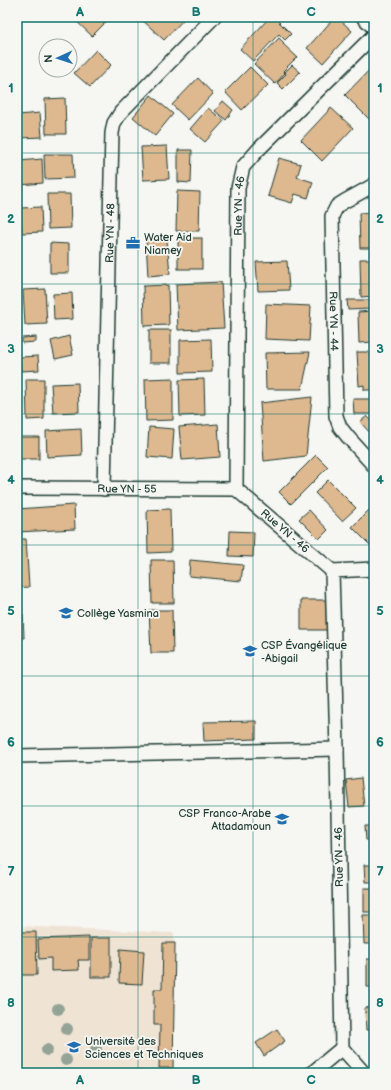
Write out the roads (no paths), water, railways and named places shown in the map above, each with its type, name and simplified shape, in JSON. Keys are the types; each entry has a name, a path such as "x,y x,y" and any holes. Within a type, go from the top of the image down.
{"street":[{"name":"Rue YN - 48","path":"104,489 112,133 114,123 121,112 214,17"},
{"path":"363,17 374,28"},
{"name":"Rue YN - 46","path":"342,1048 337,749 332,572 236,489 238,188 243,167 258,150 374,35"},
{"name":"Rue YN - 44","path":"374,185 337,206 332,216 336,416 340,427 374,466"},
{"name":"Rue YN - 55","path":"17,488 236,489"},
{"path":"332,572 374,569"},
{"path":"17,756 337,749"},
{"path":"312,1073 342,1048 364,1073"}],"place":[{"name":"Water Aid Niamey","path":"133,243"},
{"name":"Collège Yasmina","path":"66,613"},
{"name":"CSP Évangélique -Abigail","path":"250,651"},
{"name":"CSP Franco-Arabe Attadamoun","path":"282,819"},
{"name":"Université des Sciences et Techniques","path":"74,1047"}]}
